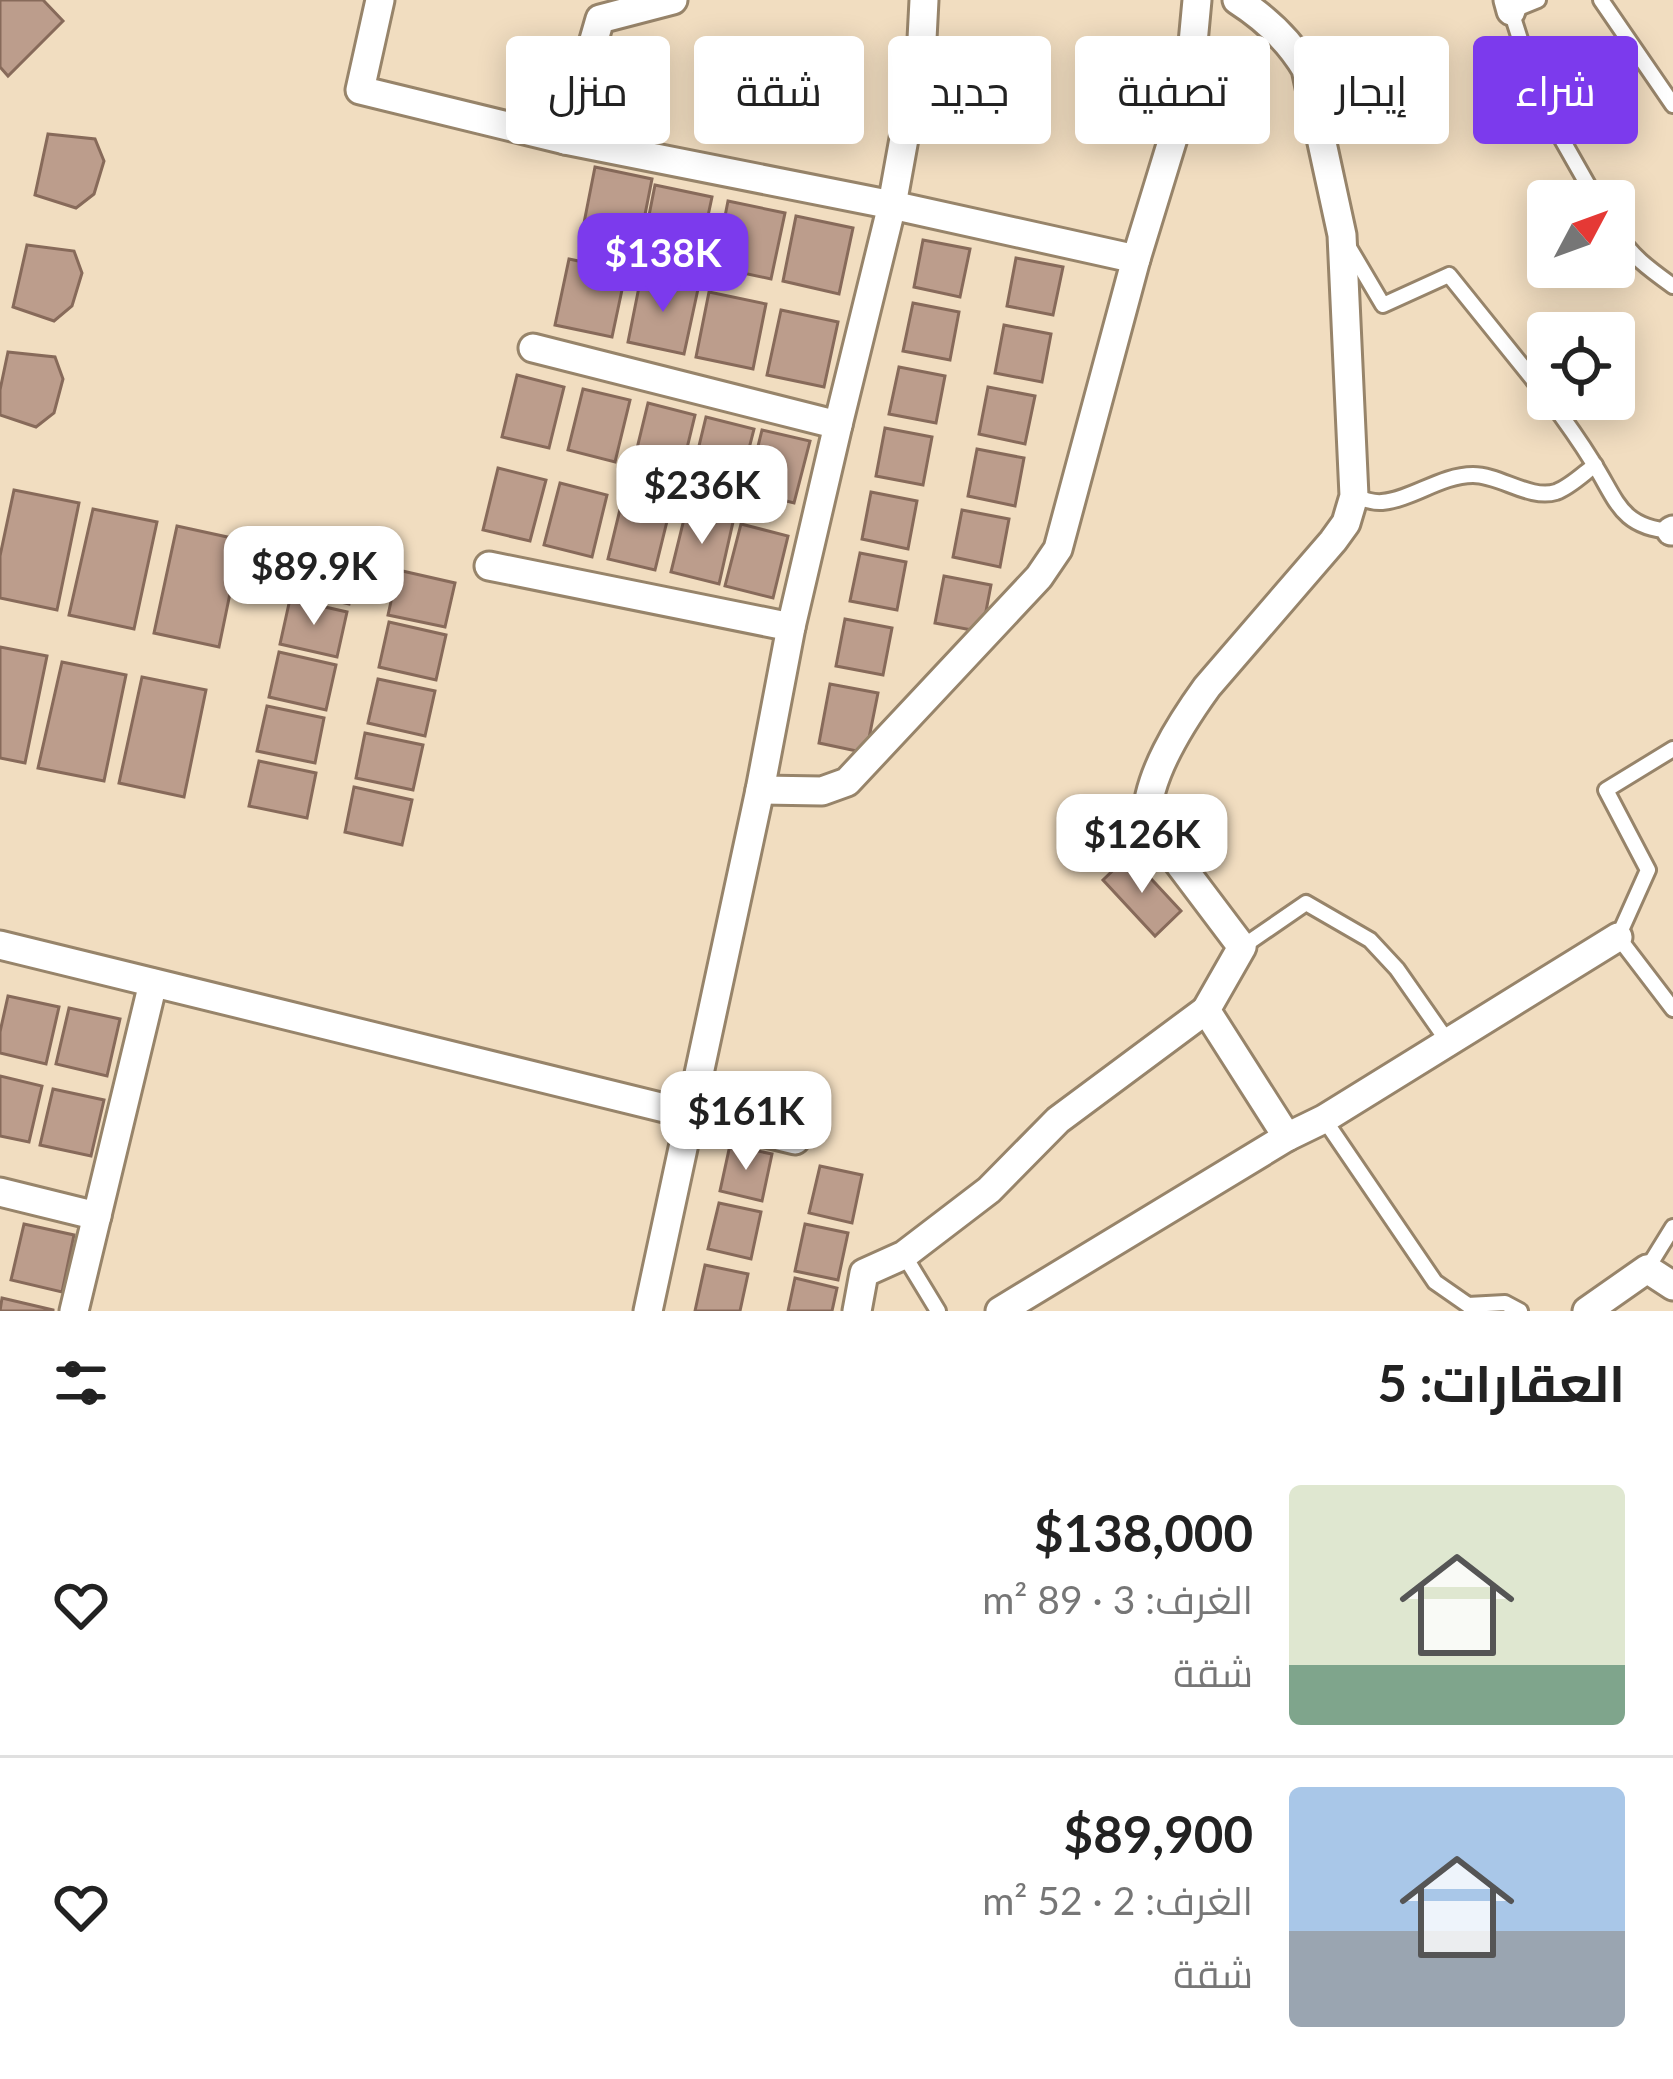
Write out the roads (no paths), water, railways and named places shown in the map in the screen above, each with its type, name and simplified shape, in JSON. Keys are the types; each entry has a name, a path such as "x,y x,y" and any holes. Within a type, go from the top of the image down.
{"street":[{"path":"380,0 360,90 506,126"},
{"path":"595,36 600,19 673,0"},
{"path":"648,1311 791,627 892,205 925,0"},
{"path":"760,790 822,791 847,782 1039,577 1058,549 1136,259 1189,86 1197,0"},
{"path":"857,1311 864,1273 904,1255 989,1190 1058,1120 1206,1010 1242,947 1147,821 1147,803 1189,712 1333,541 1346,523 1354,496 1342,235 1306,69 1291,45 1237,0"},
{"path":"585,144 1136,259"},
{"path":"533,348 838,425"},
{"path":"489,566 791,627"},
{"path":"1000,1311 1618,938"},
{"path":"0,945 795,1140"},
{"path":"74,1311 153,982"},
{"path":"1206,1010 1287,1138"},
{"path":"0,1192 97,1216"},
{"path":"1587,1311 1647,1269 1673,1286"}],"lane":[{"path":"1600,0 1673,105"},
{"path":"1519,4 1539,99 1585,180"},
{"path":"1342,235 1383,305 1449,275 1527,373"},
{"path":"1635,257 1673,286"},
{"path":"1563,420 1616,505 1648,529 1672,531"},
{"path":"1354,496 1380,503 1470,475 1550,494 1594,465"},
{"path":"1673,749 1606,790 1648,870 1618,938 1673,1010"},
{"path":"1242,947 1306,903 1370,940 1397,969 1448,1042"},
{"path":"1324,1118 1435,1282 1468,1305 1504,1303 1520,1311"},
{"path":"1647,1269 1673,1227"},
{"path":"904,1255 938,1311"}]}
